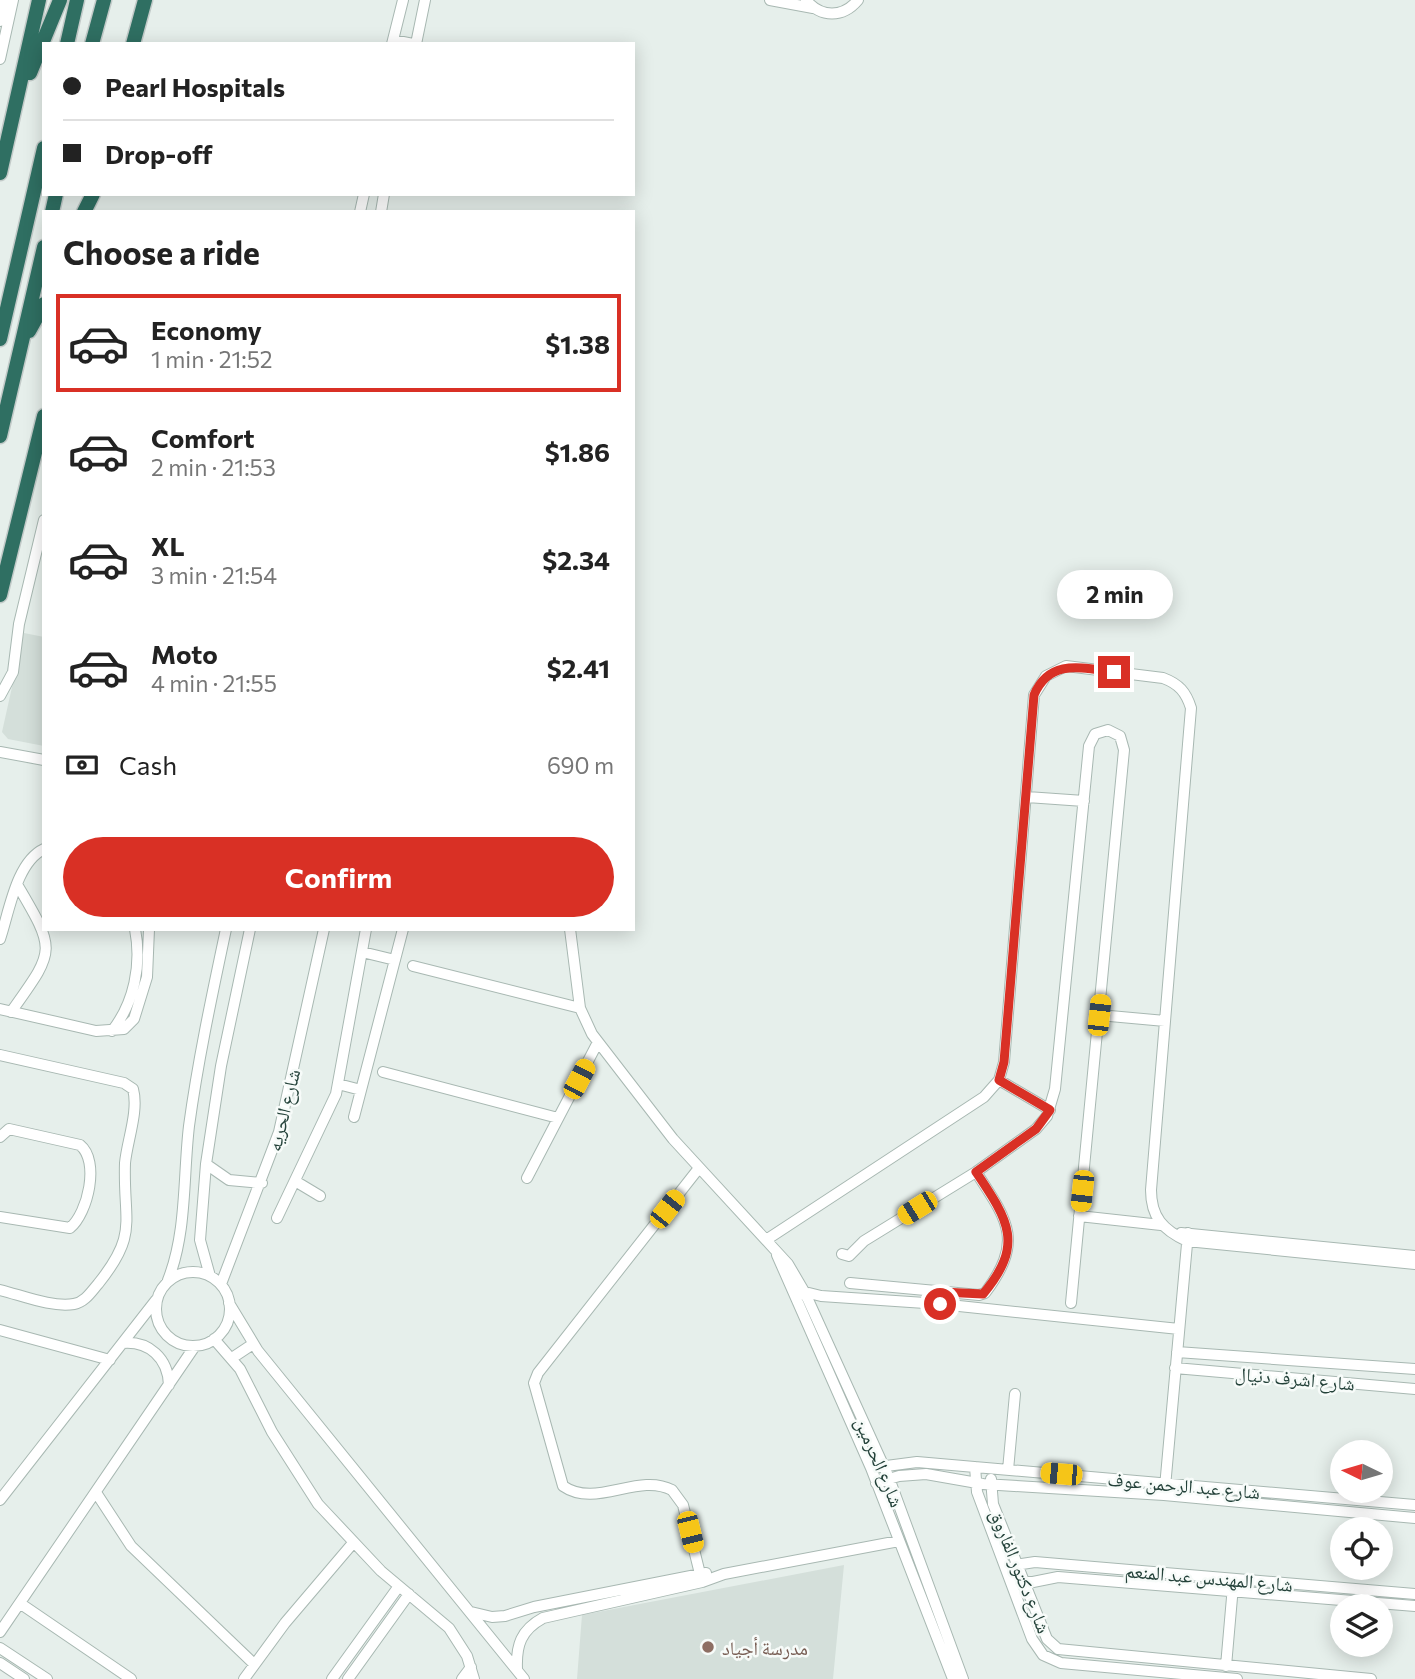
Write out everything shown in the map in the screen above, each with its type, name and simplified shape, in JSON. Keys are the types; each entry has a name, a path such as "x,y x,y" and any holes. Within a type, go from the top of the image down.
{"highway":[{"path":"0,173 39,0"},
{"path":"43,42 60,0"},
{"path":"68,42 78,0"},
{"path":"93,42 104,0"},
{"path":"139,21 140,0"},
{"path":"134,42 145,0"},
{"path":"16,107 42,44"},
{"path":"0,339 42,157"},
{"path":"0,436 42,255"},
{"path":"21,344 42,307"},
{"path":"0,596 42,424"}],"street":[{"path":"0,20 5,0"},
{"path":"0,59 13,0"},
{"path":"393,42 403,0"},
{"path":"414,42 425,0"},
{"path":"770,0 809,4 822,13 841,13 858,0"},
{"path":"0,696 13,672 19,624 42,528"},
{"path":"766,1240 984,1097 999,1080 1004,1062 1034,695 1039,685 1055,670 1066,666 1163,678 1177,683 1186,694 1192,722 1165,1021 1152,1190 1154,1214 1170,1233 1187,1237 1415,1265"},
{"path":"842,1255 849,1256 864,1241 976,1172 1036,1129 1050,1110 1055,1089 1091,739 1101,731 1115,732 1120,736 1124,750 1071,1303"},
{"path":"0,752 42,761"},
{"path":"1027,797 1084,802"},
{"path":"0,939 29,861 42,851"},
{"path":"18,886 42,928"},
{"path":"44,931 47,951 42,968 5,1010 96,1031 124,1029 134,1019 146,977 149,931"},
{"path":"112,1031 126,1009 135,975 135,931"},
{"path":"0,1500 156,1300 168,1280 179,1240 193,1095 226,931"},
{"path":"210,1276 200,1240 206,1164 219,1077 250,931"},
{"name":"شارع الحريه","path":"221,1284 262,1183 284,1115 324,931"},
{"path":"277,1218 338,1084 366,931"},
{"path":"354,1118 402,931"},
{"name":"شارع الحرمين","path":"570,931 580,1008 598,1042 673,1139 766,1240 777,1255 795,1298 806,1308 884,1465 963,1679"},
{"path":"362,952 395,960"},
{"path":"413,965 580,1008"},
{"path":"135,975 146,977"},
{"path":"1099,1015 1165,1021"},
{"path":"527,1178 598,1042"},
{"path":"0,1055 124,1083 133,1089 135,1099 125,1161 126,1237 120,1255 89,1295 76,1304 60,1304 0,1290"},
{"path":"383,1072 558,1118"},
{"path":"999,1080 1050,1110"},
{"path":"338,1084 361,1090"},
{"path":"0,1137 9,1129 80,1145 88,1153 90,1168 85,1202 76,1223 70,1228 0,1217"},
{"path":"206,1164 216,1174 235,1182 262,1183"},
{"path":"699,1168 538,1373 534,1383 563,1486 585,1495 653,1486 672,1489 681,1500 701,1578"},
{"path":"850,1283 981,1295 996,1278 1006,1259 1009,1236 1004,1215 976,1172"},
{"path":"295,1181 320,1196"},
{"path":"1079,1216 1161,1225"},
{"path":"1187,1237 1415,1255"},
{"path":"1164,1495 1187,1237"},
{"path":"179,1240 200,1240"},
{"name":"شارع الحرمين","path":"777,1255 788,1264 805,1293 806,1308 953,1679"},
{"path":"168,1280 188,1271 210,1276 221,1284 253,1344 471,1612 519,1676"},
{"path":"926,1291 926,1303"},
{"path":"940,1304 942,1292"},
{"path":"795,1298 805,1293 1179,1329"},
{"path":"806,1308 821,1296"},
{"path":"156,1300 158,1323 164,1333 183,1345 195,1346 214,1339 227,1324 229,1303"},
{"path":"0,1330 110,1360"},
{"path":"214,1339 232,1358 286,1456 318,1504 353,1543 456,1637 474,1679"},
{"path":"123,1343 144,1345 156,1353 167,1371 169,1385"},
{"path":"232,1358 253,1344"},
{"path":"0,1632 97,1494 195,1346"},
{"name":"شارع اشرف دنيال","path":"1177,1352 1415,1369"},
{"name":"شارع اشرف دنيال","path":"1175,1368 1415,1389"},
{"path":"1009,1470 1015,1395"},
{"name":"شارع عبد الرحمن عوف","path":"871,1468 917,1462 1415,1505"},
{"name":"شارع دكتور الفاروق","path":"975,1467 974,1481 1037,1648 1052,1661 1061,1663"},
{"name":"شارع دكتور الفاروق","path":"990,1469 993,1504 1047,1639 1065,1651 1371,1679"},
{"name":"شارع عبد الرحمن عوف","path":"876,1483 917,1474 991,1484 1164,1495 1415,1518"},
{"path":"97,1494 131,1546 254,1664"},
{"path":"471,1612 482,1616 505,1616 899,1541"},
{"path":"244,1679 353,1543"},
{"name":"شارع المهندس عبد المنعم","path":"1019,1564 1035,1562 1415,1594"},
{"path":"1009,1577 1019,1564"},
{"name":"شارع المهندس عبد المنعم","path":"1009,1577 1026,1583 1058,1577 1415,1606"},
{"path":"519,1676 519,1642 533,1624 543,1618 701,1578"},
{"path":"1226,1666 1234,1579"},
{"path":"332,1679 399,1586"},
{"path":"348,1679 409,1594"},
{"path":"20,1604 131,1679"},
{"path":"0,1648 47,1679"},
{"path":"1065,1651 1061,1663 1237,1679"},
{"path":"0,1663 24,1679"},
{"path":"462,1679 471,1667"}],"shaded area":[{"path":"24,633 42,637 42,746 8,739 2,732"},
{"name":"مدرسة أجياد","path":"844,1565 833,1679 577,1679 582,1615"}],"place":[{"name":"مدرسة أجياد","path":"708,1647"}],"route":[{"path":"940,1304 942,1292 983,1294 1002,1269 1009,1248 1007,1225 1004,1215 976,1172 1036,1129 1050,1110 999,1080 1004,1062 1034,695 1046,676 1066,666 1114,672"}]}
